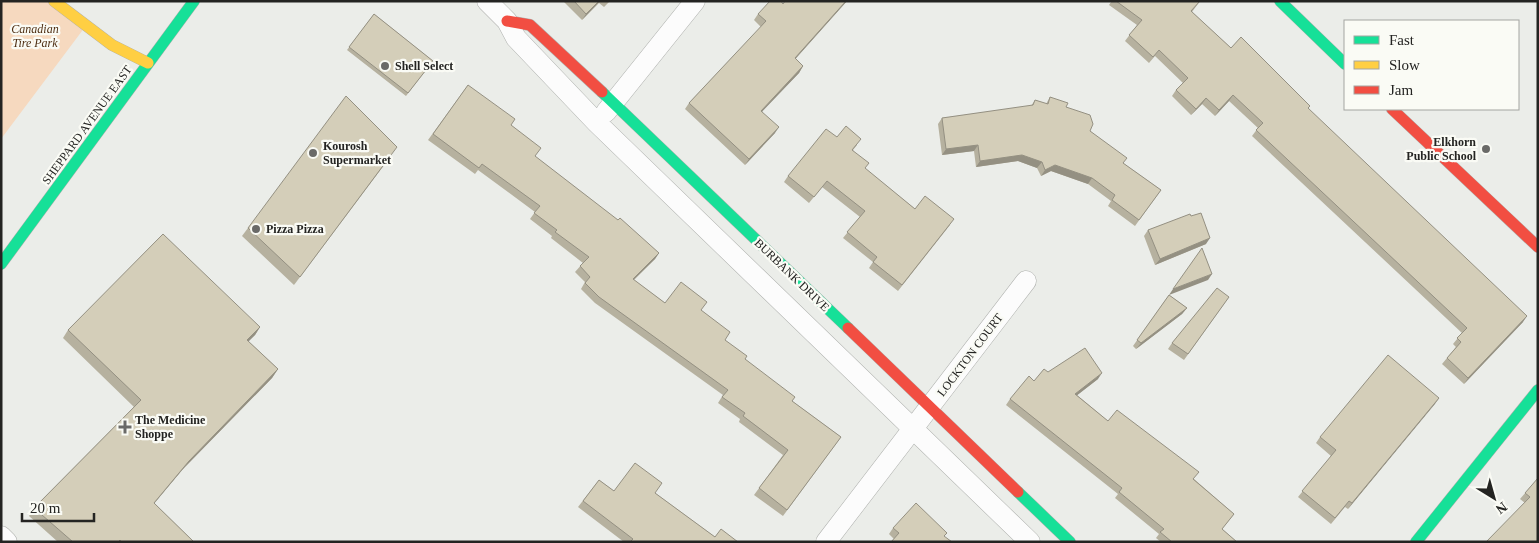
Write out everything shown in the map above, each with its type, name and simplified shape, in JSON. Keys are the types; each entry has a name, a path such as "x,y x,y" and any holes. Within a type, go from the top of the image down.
{"street":[{"path":"54,1 112,45 148,64"},
{"name":"SHEPPARD AVENUE EAST","path":"1,264 194,1"},
{"path":"487,1 507,21 516,38 597,123 1030,542"},
{"path":"597,123 695,1"},
{"path":"1280,1 1344,63"},
{"name":"BURBANK DRIVE","path":"507,21 530,25 614,103 1070,542"},
{"path":"1393,110 1538,247"},
{"name":"LOCKTON COURT","path":"826,542 1026,281"},
{"path":"1416,542 1538,390"},
{"path":"1,537 7,542"}],"green space":[{"name":"Canadian Tire Park","path":"1,1 50,1 85,27 1,139"}],"building":[{"path":"574,1 599,1 586,14"},
{"path":"770,1 781,1 783,4 785,1 846,1 795,58 803,66 761,111 779,127 749,159 689,103 766,21 758,14"},
{"path":"1116,1 1200,1 1191,11 1231,48 1241,37 1310,106 1308,108 1527,316 1468,378 1447,358 1461,342 1457,338 1467,328 1256,130 1263,123 1233,95 1219,110 1206,98 1196,109 1176,90 1188,78 1159,50 1153,57 1129,35 1142,20"},
{"path":"374,14 433,61 408,93 349,47"},
{"path":"468,85 515,119 511,125 541,148 535,156 618,220 620,218 659,253 633,279 665,303 681,282 707,302 701,310 730,332 725,340 747,356 745,359 795,397 792,401 841,437 787,510 759,488 788,450 743,416 745,413 722,397 728,390 599,297 585,283 590,277 580,266 589,257 555,232 557,230 534,213 540,206 482,164 479,168 433,134"},
{"path":"346,96 397,147 300,277 248,228"},
{"path":"1050,97 1068,103 1066,107 1090,115 1093,124 1090,131 1127,158 1123,163 1161,190 1139,220 1112,200 1115,195 1092,178 1055,165 1045,170 1042,162 1022,155 980,161 978,145 946,149 942,118 1033,105 1035,100 1048,104"},
{"path":"846,126 861,139 852,150 869,163 865,168 915,209 925,196 954,219 902,285 873,262 877,257 847,232 865,211 827,181 814,197 788,176 826,129 837,137"},
{"path":"1201,213 1210,238 1160,259 1148,230 1190,214 1191,216"},
{"path":"163,234 260,327 247,340 278,369 189,461 154,503 194,542 121,542 120,540 118,542 73,542 34,508 141,400 68,330"},
{"path":"1202,248 1212,274 1173,289"},
{"path":"1217,288 1229,297 1188,354 1172,343"},
{"path":"1169,295 1187,308 1141,343 1137,340"},
{"path":"1085,348 1102,373 1075,394 1108,421 1117,410 1199,472 1193,479 1234,514 1222,529 1237,542 1172,542 1160,532 1164,529 1119,492 1122,488 1010,399 1029,376 1034,381 1044,369 1048,372"},
{"path":"1388,355 1439,398 1352,503 1349,501 1335,518 1302,491 1336,450 1320,437"},
{"path":"635,463 662,483 655,493 715,537 721,529 738,542 630,542 633,539 583,501 599,480 614,491"},
{"path":"1538,478 1538,542 1486,542 1530,497 1525,493"},
{"path":"916,503 947,533 944,536 952,542 891,542 899,533 893,528"}],"traffic: fast":[{"path":"1,264 194,1"},
{"path":"1280,1 1344,63"},
{"path":"602,92 848,328"},
{"path":"1416,542 1538,390"},
{"path":"1018,492 1070,542"}],"traffic: slow":[{"path":"54,1 112,45 148,63"}],"traffic: jam":[{"path":"507,21 530,25 602,92"},
{"path":"1393,110 1538,247"},
{"path":"848,328 1018,492"}],"place":[{"name":"Shell Select","path":"385,66"},
{"name":"Elkhorn Public School","path":"1486,149"},
{"name":"Kourosh Supermarket","path":"313,153"},
{"name":"Pizza Pizza","path":"256,229"},
{"name":"The Medicine Shoppe","path":"125,427"}]}
